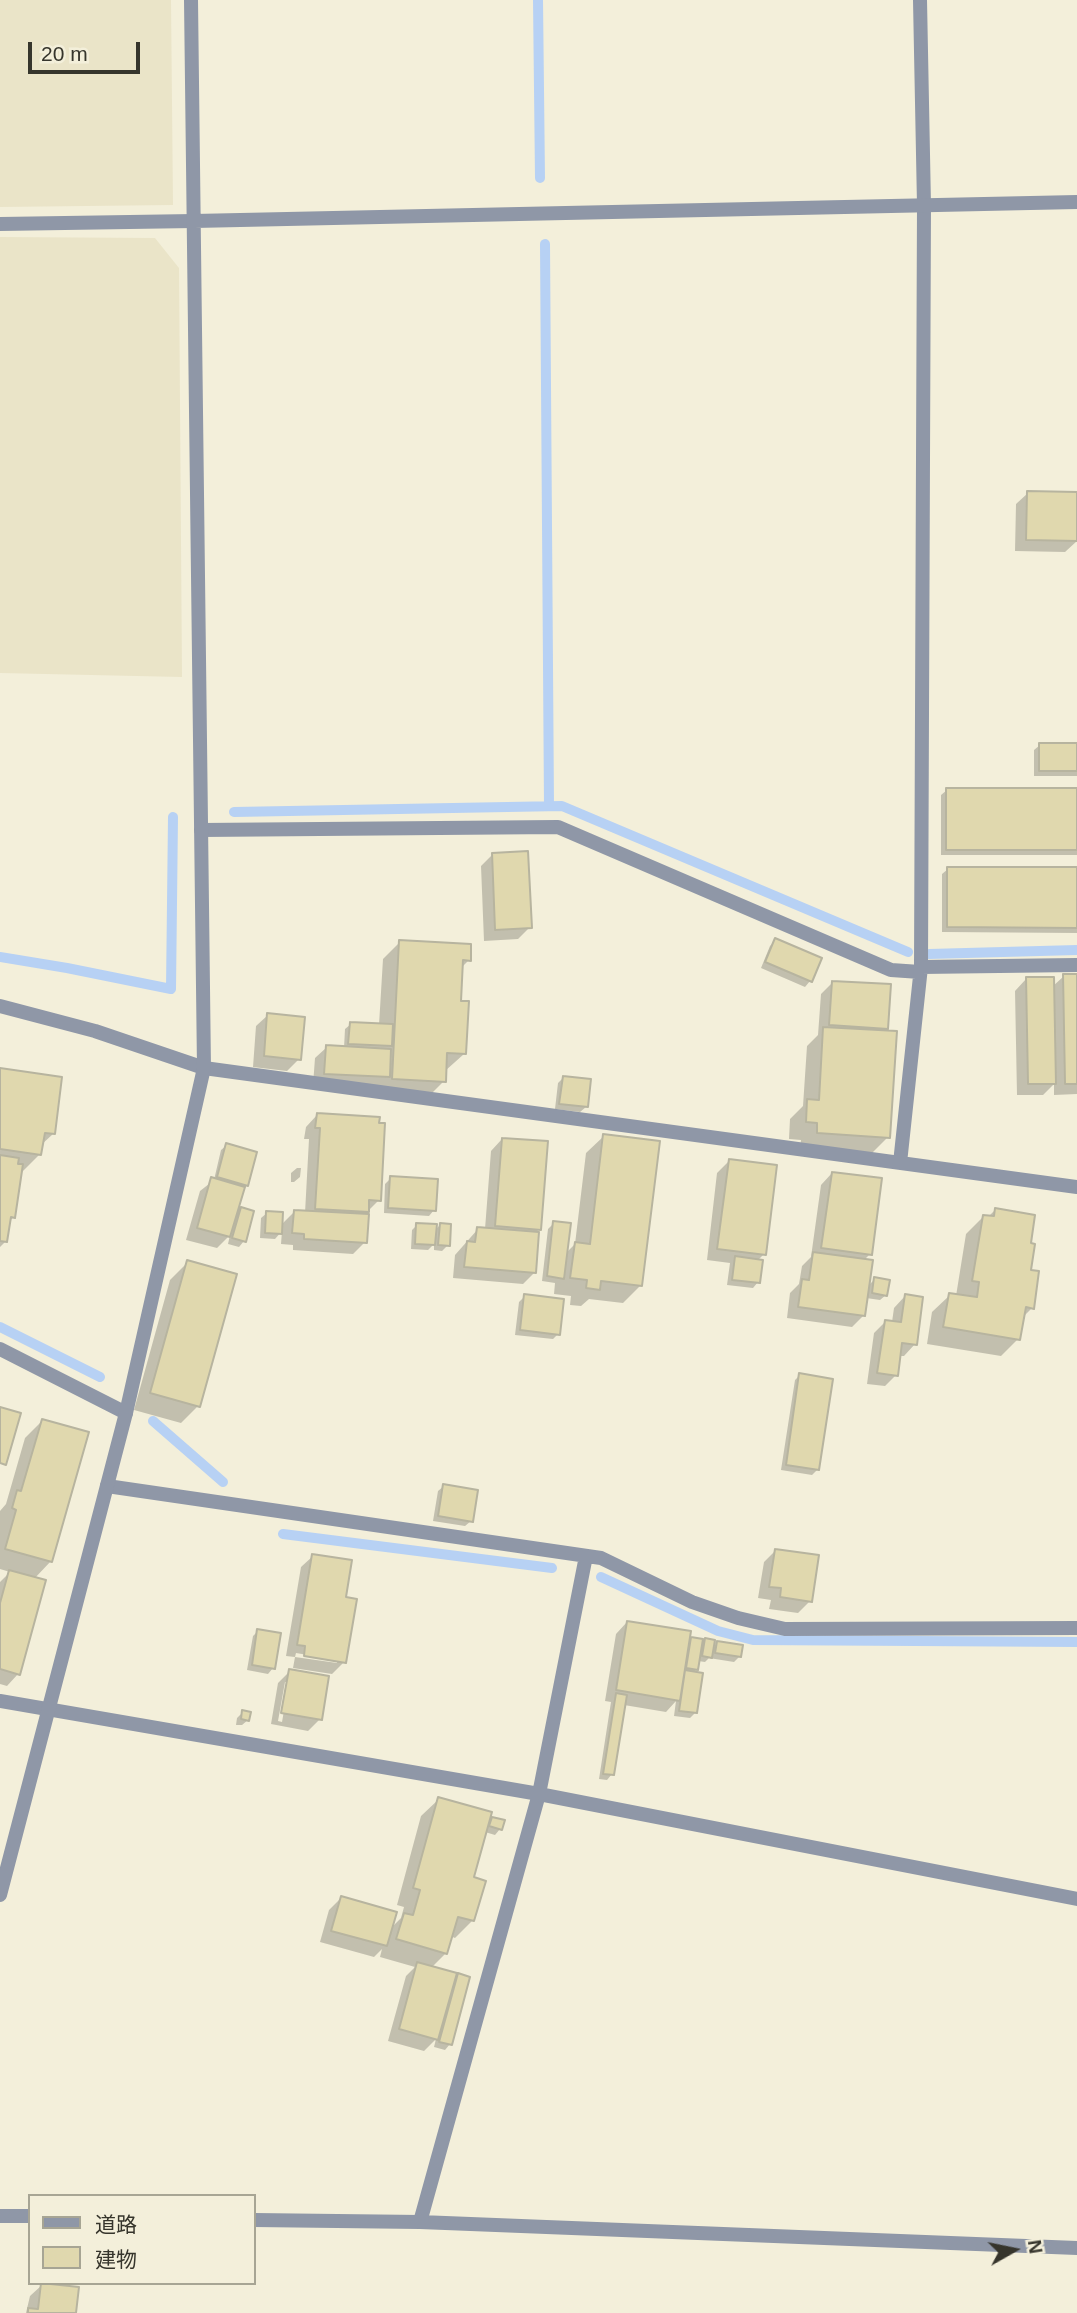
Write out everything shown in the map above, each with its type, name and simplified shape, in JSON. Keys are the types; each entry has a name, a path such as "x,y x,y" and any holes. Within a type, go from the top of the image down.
{"street":[{"path":"0,1895 126,1413 204,1068 191,0"},
{"path":"900,1163 920,969 924,205 920,0"},
{"path":"0,224 1077,202"},
{"path":"201,830 558,827 891,970 1077,965"},
{"path":"0,1006 95,1031 204,1068 1077,1186"},
{"path":"0,1349 126,1413"},
{"path":"107,1486 601,1558 692,1602 738,1618 785,1629 1077,1628"},
{"path":"420,2222 539,1794 586,1556"},
{"path":"0,1701 539,1794 1077,1899"},
{"path":"0,2216 28,2216"},
{"path":"256,2220 420,2222 1077,2248"}],"shaded area":[{"path":"0,0 171,0 173,205 0,207"},
{"path":"0,237 155,238 179,268 182,677 0,673"}],"building":[{"path":"1027,491 1077,492 1077,541 1026,540"},
{"path":"1039,743 1077,743 1077,771 1039,771"},
{"path":"946,788 1077,788 1077,850 946,850"},
{"path":"528,851 532,928 495,930 492,853"},
{"path":"947,867 1077,867 1077,928 947,927"},
{"path":"775,938 822,958 812,982 765,962"},
{"path":"399,940 471,944 471,961 463,960 461,1001 469,1001 466,1054 447,1053 446,1082 392,1079"},
{"path":"1063,974 1077,974 1077,1084 1065,1084"},
{"path":"1026,977 1054,977 1056,1084 1028,1084"},
{"path":"832,981 891,984 888,1029 829,1025"},
{"path":"267,1013 305,1017 301,1060 264,1056"},
{"path":"350,1022 393,1024 392,1046 348,1044"},
{"path":"823,1027 897,1031 890,1138 817,1133 817,1123 806,1122 807,1099 819,1100"},
{"path":"326,1045 391,1049 390,1077 324,1074"},
{"path":"0,1068 62,1077 55,1134 45,1133 41,1155 0,1149"},
{"path":"563,1076 591,1079 588,1107 559,1104"},
{"path":"317,1113 380,1117 379,1123 385,1123 381,1201 369,1200 369,1212 315,1209 320,1128 315,1128"},
{"path":"603,1134 660,1141 642,1286 601,1281 600,1290 586,1288 587,1280 570,1278 575,1242 590,1244"},
{"path":"502,1138 548,1141 541,1230 495,1226"},
{"path":"226,1143 257,1152 248,1186 217,1177"},
{"path":"0,1155 19,1158 18,1164 23,1164 15,1218 11,1217 7,1242 0,1241"},
{"path":"729,1159 777,1165 766,1255 717,1249"},
{"path":"832,1172 882,1178 872,1255 821,1248"},
{"path":"390,1176 438,1179 436,1211 388,1208"},
{"path":"211,1177 245,1187 230,1237 197,1228"},
{"path":"241,1207 254,1211 246,1242 232,1238"},
{"path":"995,1208 1035,1215 1031,1243 1035,1244 1031,1270 1039,1271 1034,1309 1026,1307 1020,1340 943,1327 949,1293 977,1297 979,1282 972,1281 983,1215 994,1216"},
{"path":"294,1210 369,1214 367,1243 304,1239 304,1234 292,1233"},
{"path":"266,1211 283,1212 282,1234 265,1233"},
{"path":"553,1221 571,1223 564,1279 547,1276"},
{"path":"416,1223 437,1224 435,1245 415,1244"},
{"path":"440,1223 451,1224 450,1246 438,1245"},
{"path":"477,1227 539,1232 536,1273 464,1267 467,1241 475,1242"},
{"path":"813,1252 873,1260 865,1316 798,1307 802,1279 809,1280"},
{"path":"735,1256 763,1260 760,1283 732,1280"},
{"path":"187,1260 237,1274 200,1407 150,1393"},
{"path":"874,1277 890,1280 887,1296 872,1293"},
{"path":"524,1294 564,1299 560,1335 520,1330"},
{"path":"905,1294 923,1297 917,1345 902,1343 898,1376 877,1373 885,1320 901,1322"},
{"path":"799,1373 833,1379 819,1470 786,1465"},
{"path":"0,1407 21,1413 6,1465 0,1463"},
{"path":"42,1419 89,1432 52,1562 5,1549 16,1510 12,1508 17,1490 21,1491"},
{"path":"443,1484 478,1490 473,1522 438,1516"},
{"path":"775,1549 819,1555 812,1602 780,1597 781,1588 769,1587"},
{"path":"312,1554 352,1560 346,1597 357,1599 346,1663 304,1656 305,1646 297,1645"},
{"path":"9,1570 46,1580 20,1675 0,1669 0,1603"},
{"path":"627,1621 691,1631 680,1701 616,1690"},
{"path":"257,1629 281,1633 275,1669 252,1665"},
{"path":"691,1637 703,1639 698,1670 686,1668"},
{"path":"705,1638 715,1640 712,1658 702,1656"},
{"path":"717,1641 743,1645 741,1657 715,1653"},
{"path":"289,1669 329,1676 322,1720 281,1713"},
{"path":"685,1670 703,1673 697,1713 679,1711"},
{"path":"616,1693 627,1695 614,1775 603,1774"},
{"path":"242,1710 251,1712 249,1721 241,1719"},
{"path":"438,1797 492,1812 474,1877 486,1881 474,1921 458,1917 447,1954 396,1939 404,1913 413,1915 420,1890 413,1888"},
{"path":"492,1817 505,1820 502,1830 489,1826"},
{"path":"341,1896 397,1912 387,1946 331,1931"},
{"path":"417,1962 457,1973 438,2040 399,2029"},
{"path":"458,1973 470,1977 452,2045 439,2042"},
{"path":"41,2285 79,2287 76,2313 28,2313 28,2308 38,2309"}],"waterway":[{"path":"538,0 540,178"},
{"path":"545,244 549,806"},
{"path":"234,812 562,806 908,952"},
{"path":"0,957 171,989 173,817"},
{"path":"929,954 1077,950"},
{"path":"0,1327 100,1377"},
{"path":"153,1421 223,1482"},
{"path":"283,1534 552,1568"},
{"path":"601,1577 718,1631 753,1640 1077,1642"}]}
